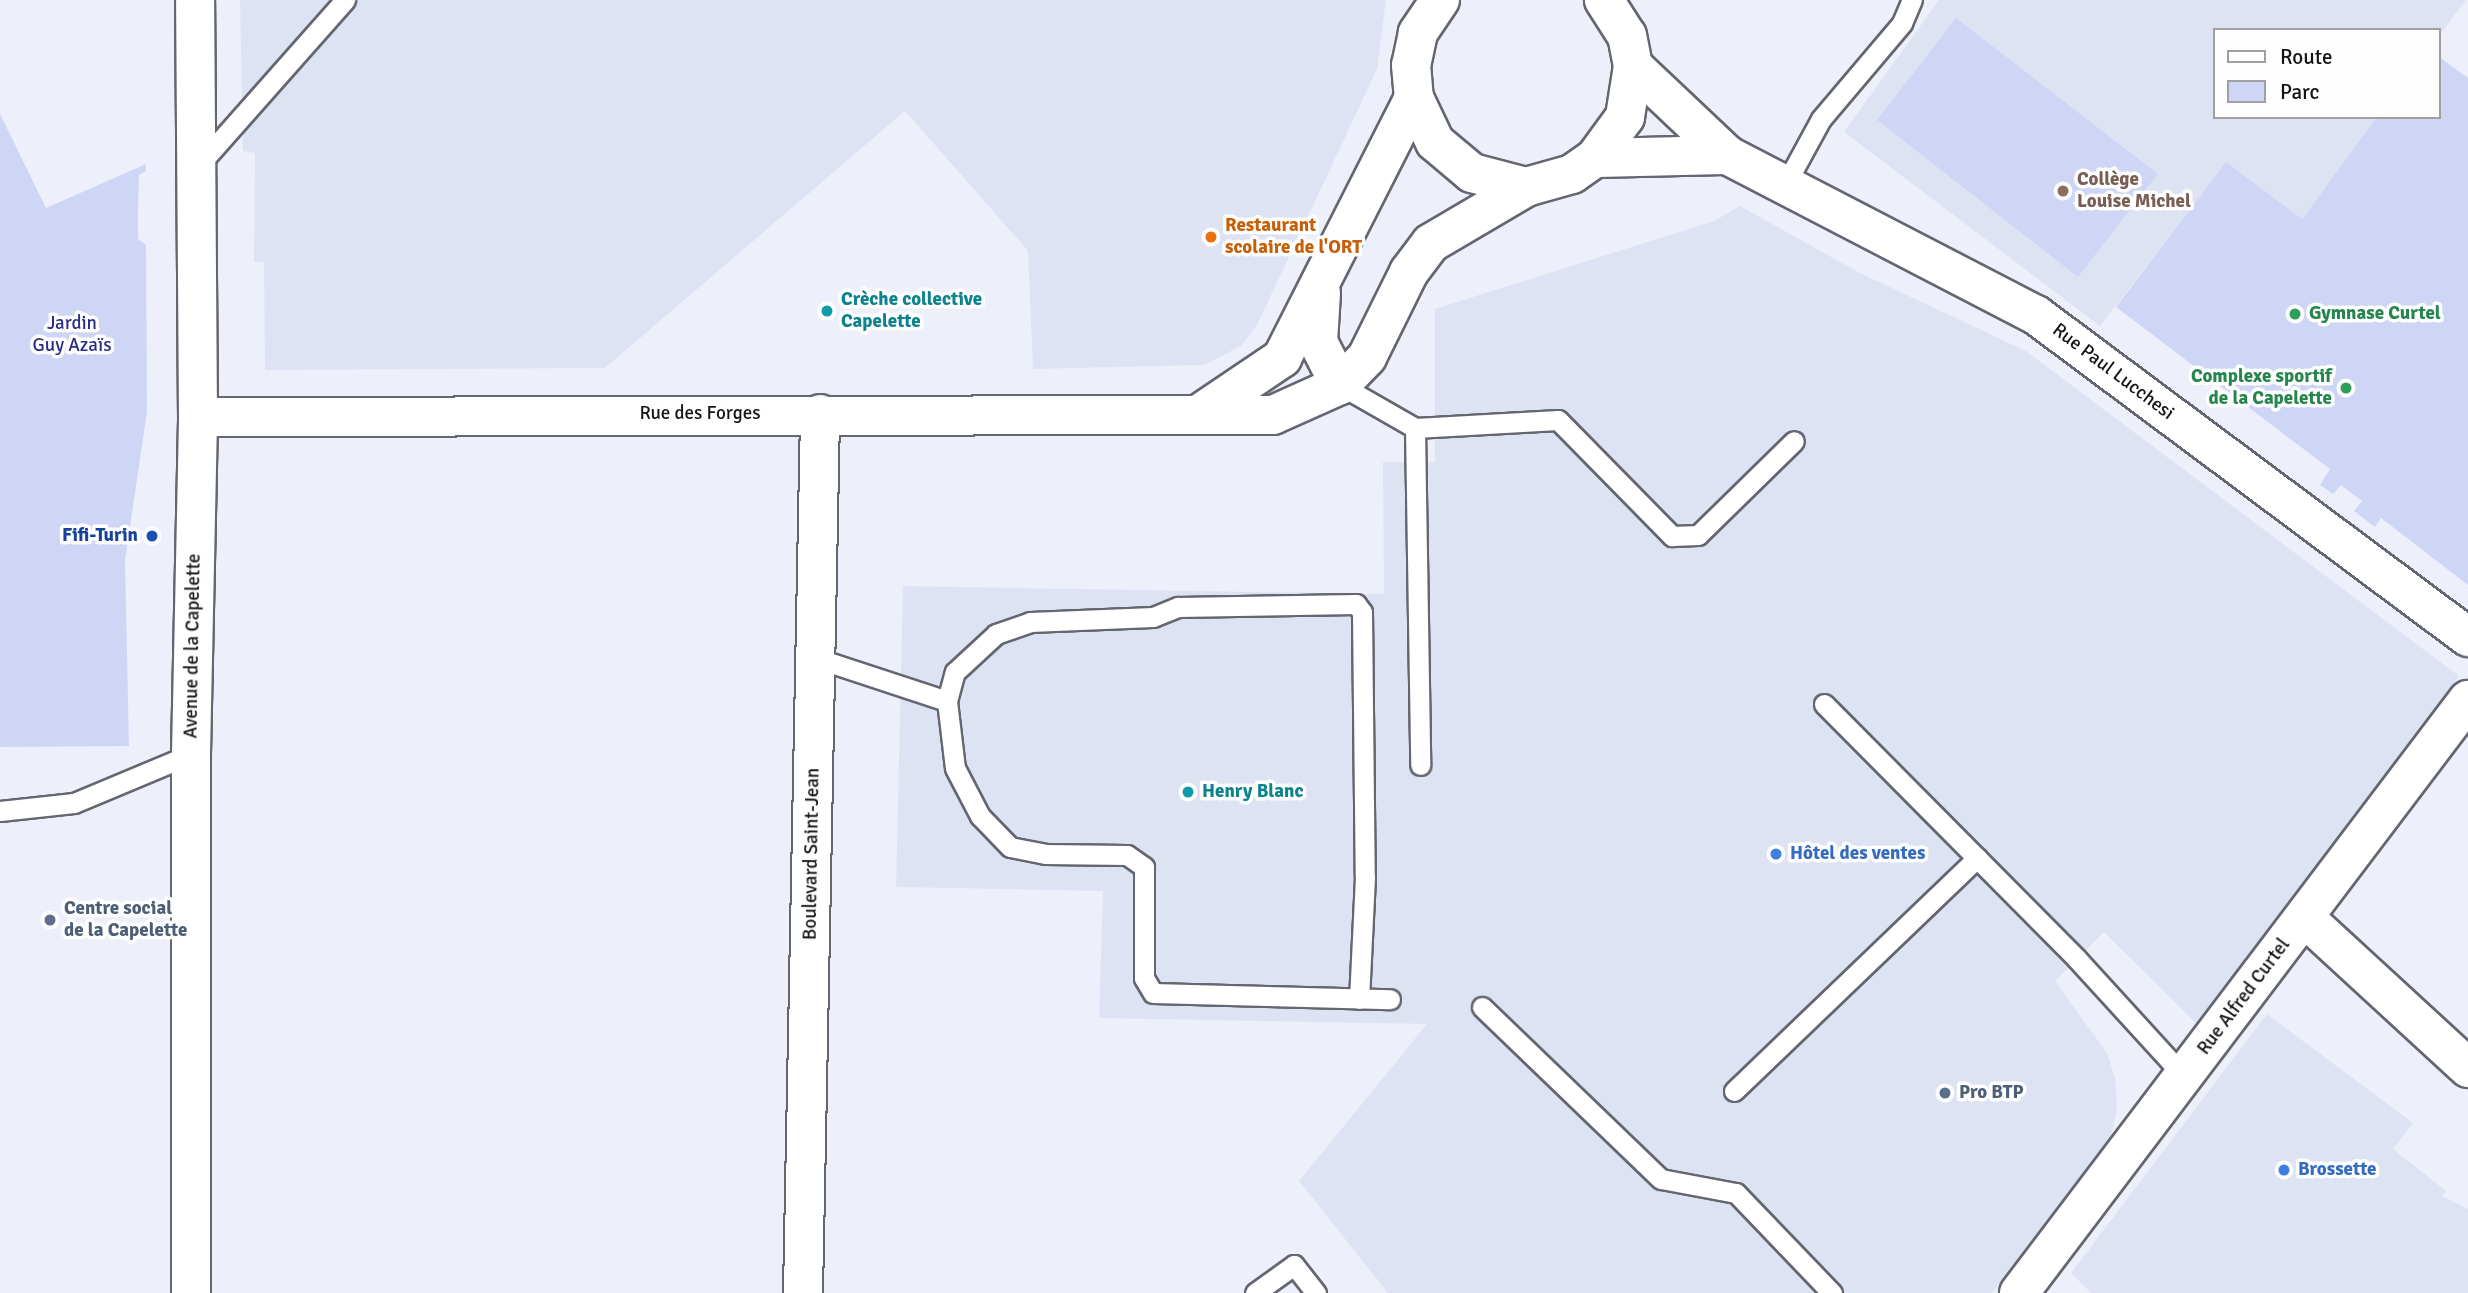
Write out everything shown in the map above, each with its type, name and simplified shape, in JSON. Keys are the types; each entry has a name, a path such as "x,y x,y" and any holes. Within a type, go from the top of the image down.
{"street":[{"name":"Avenue de la Capelette","path":"191,1293 191,754 198,417 195,0"},
{"path":"1437,1 1418,33 1411,65 1414,98 1435,142 1472,173 1526,187"},
{"path":"1595,158 1625,117 1633,66 1628,36 1608,2"},
{"name":"Rue Paul Lucchesi","path":"1633,66 1727,155 2036,315 2468,637"},
{"path":"1202,412 1282,358 1414,98"},
{"name":"Rue Paul Lucchesi","path":"1595,158 1727,155"},
{"name":"Rue des Forges","path":"198,417 1202,412 1273,415 1340,385 1367,357 1409,272 1431,243 1526,187 1572,174 1595,158"},
{"path":"1321,284 1318,342 1340,385"},
{"name":"Boulevard Saint-Jean","path":"803,1293 820,414"},
{"name":"Rue Alfred Curtel","path":"2019,1293 2468,700"},
{"path":"2305,918 2468,1068"}],"lane":[{"path":"195,169 345,0"},
{"path":"1785,186 1821,119 1902,23 1912,0"},
{"path":"1340,385 1415,428 1558,420 1672,536 1698,535 1794,441"},
{"path":"1415,428 1420,765"},
{"path":"1359,999 1365,877 1362,612 1356,604 1178,607 1153,617 1030,622 996,634 955,672 947,701 955,768 980,816 1010,847 1045,854 1127,855 1144,867 1143,978 1153,993 1359,999 1390,999"},
{"path":"816,658 947,701"},
{"path":"1824,704 1977,858 2184,1076"},
{"path":"0,811 74,803 191,754"},
{"path":"1734,1091 1977,858"},
{"path":"1482,1007 1661,1179 1736,1193 1832,1293"},
{"path":"1255,1293 1294,1265 1316,1293"}],"shaded area":[{"path":"240,0 1386,0 1377,69 1257,325 1241,346 1204,365 1033,369 1028,251 905,111 605,368 265,370 264,262 254,262 255,153 243,151"},
{"name":"Collège Louise Michel","path":"1939,0 2466,0 2440,34 2440,28 2212,28 2212,119 2377,119 2301,220 2226,163 2100,326 1844,132"},
{"path":"1740,206 1860,273 2026,351 2459,676 2197,1024 2104,932 2055,981 2107,1053 2115,1078 2117,1108 2111,1136 1992,1293 1388,1293 1299,1181 1427,1024 1099,1018 1103,891 896,887 903,586 1384,594 1383,462 1435,462 1435,309 1714,221"},
{"name":"Brossette","path":"2267,1014 2413,1123 2393,1149 2446,1191 2442,1196 2468,1209 2468,1293 2091,1293 2071,1273"}],"green space":[{"path":"1956,18 2158,174 2078,277 1877,120"},
{"name":"Complexe sportif de la Capelette","path":"2440,57 2468,78 2468,585 2381,518 2375,527 2354,511 2362,501 2341,485 2333,494 2320,485 2330,469 2116,307 2226,162 2302,219 2376,119 2440,119"},
{"name":"Jardin Guy Azaïs","path":"0,114 46,208 146,164 146,171 139,175 138,239 146,245 147,412 125,560 129,746 0,747"}],"place":[{"name":"Collège Louise Michel","path":"2063,191"},
{"name":"Restaurant scolaire de l'ORT","path":"1211,237"},
{"name":"Crèche collective Capelette","path":"827,311"},
{"name":"Gymnase Curtel","path":"2295,314"},
{"name":"Complexe sportif de la Capelette","path":"2346,388"},
{"name":"Fifi-Turin","path":"152,536"},
{"name":"Henry Blanc","path":"1188,792"},
{"name":"Hôtel des ventes","path":"1776,854"},
{"name":"Centre social de la Capelette","path":"50,920"},
{"name":"Pro BTP","path":"1945,1093"},
{"name":"Brossette","path":"2284,1170"}]}
